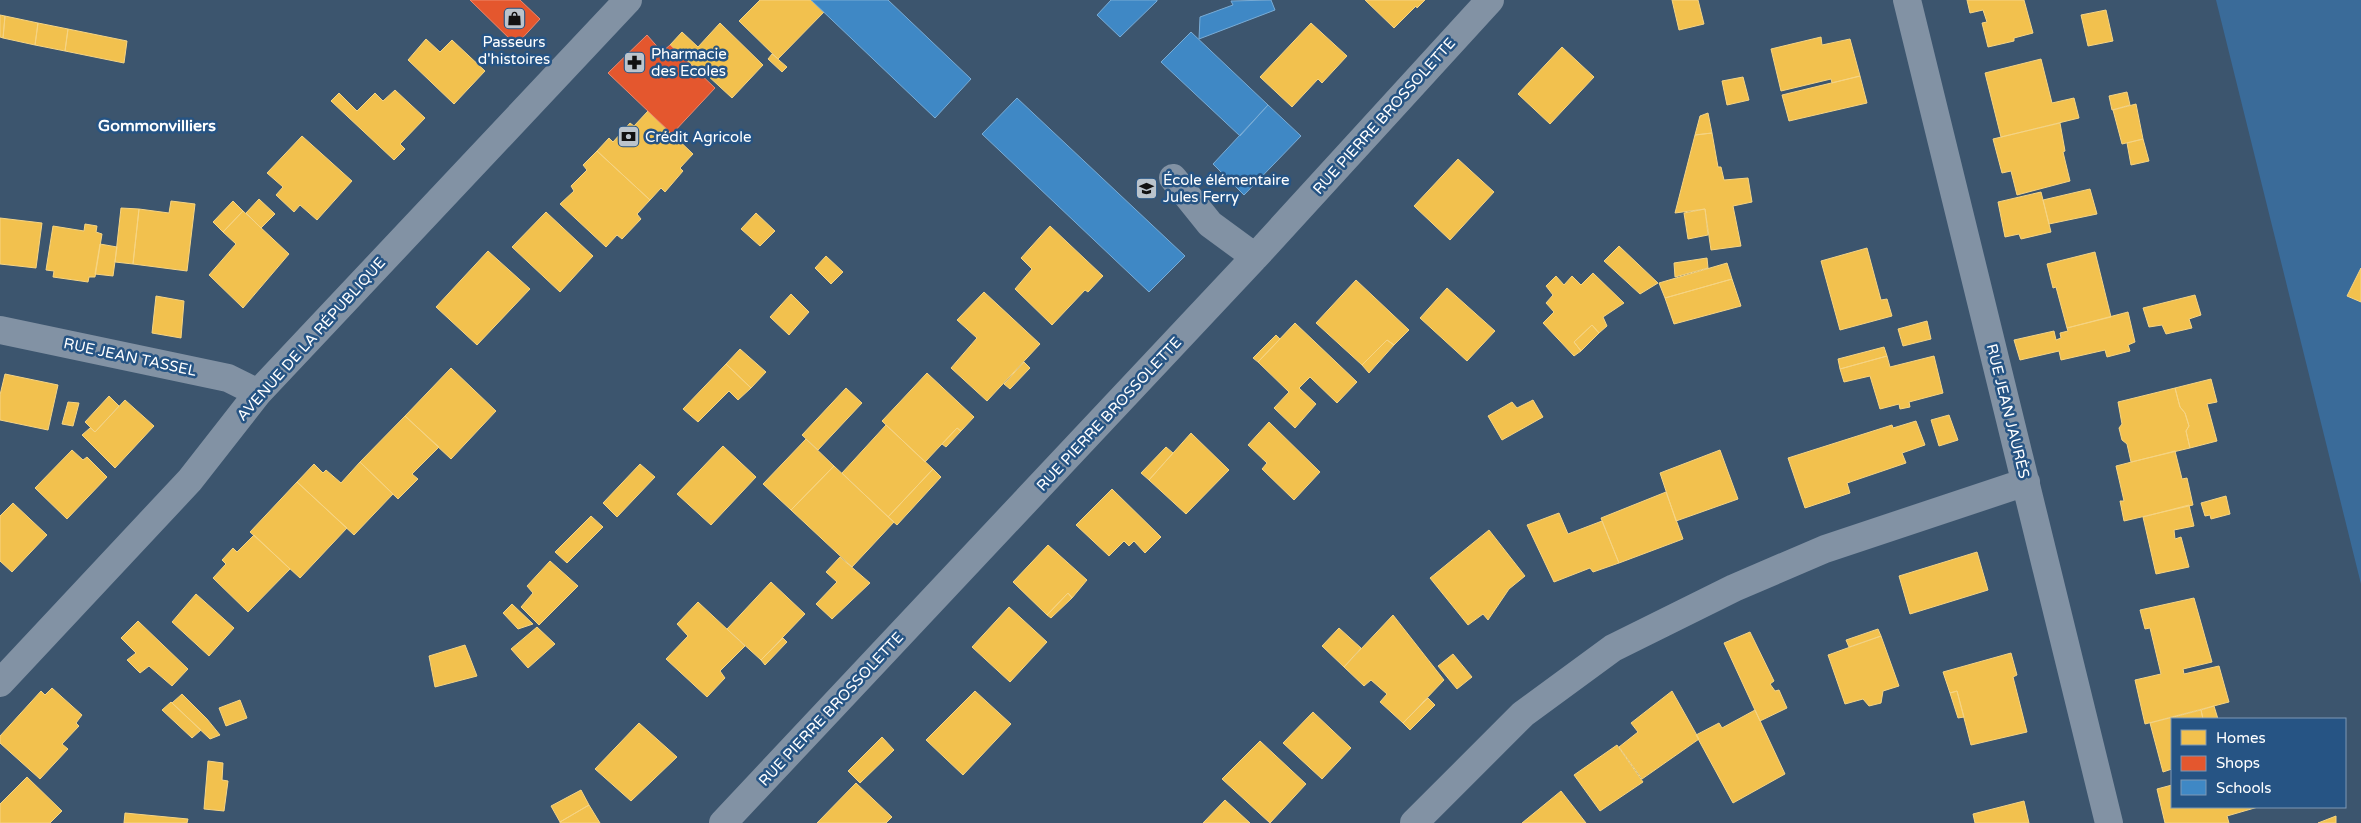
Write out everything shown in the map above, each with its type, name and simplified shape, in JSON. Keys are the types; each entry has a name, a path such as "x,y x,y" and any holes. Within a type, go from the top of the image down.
{"street":[{"name":"AVENUE DE LA RÉPUBLIQUE","path":"0,683 190,480 258,393 628,0"},
{"name":"RUE PIERRE BROSSOLETTE","path":"723,823 1255,257 1490,0"},
{"name":"RUE JEAN JAURÈS","path":"1907,0 2109,823"},
{"path":"1173,178 1210,224 1255,257"},
{"name":"RUE JEAN TASSEL","path":"0,330 228,378 258,393"},
{"path":"1414,823 1523,714 1613,648 1734,588 1825,549 2026,482"}],"shaded area":[{"path":"2216,0 2361,0 2361,268 2348,295 2361,302 2361,584"}],"building: Homes":[{"path":"760,0 811,0 824,12 778,59 739,21"},
{"path":"1365,0 1425,0 1417,8 1416,6 1394,28"},
{"path":"1672,0 1698,0 1704,24 1679,30"},
{"path":"1967,0 2024,0 2033,33 2014,38 2014,41 1988,47 1982,23 1987,22 1983,10 1970,13"},
{"path":"2106,10 2113,41 2088,46 2081,15"},
{"path":"0,15 5,16 3,38 0,37"},
{"path":"5,16 38,23 35,45 3,38"},
{"path":"38,23 68,29 65,51 35,45"},
{"path":"720,23 763,65 732,98 670,45 682,32 698,47"},
{"path":"1311,23 1347,56 1322,83 1318,79 1292,107 1260,77"},
{"path":"68,29 127,41 124,63 65,51"},
{"path":"1821,37 1822,45 1850,39 1860,76 1832,83 1831,79 1781,91 1771,49"},
{"path":"426,39 440,52 452,40 485,71 454,104 408,60"},
{"path":"1562,47 1594,77 1550,124 1518,94"},
{"path":"772,54 787,67 782,72 768,59"},
{"path":"2041,59 2052,103 2074,98 2079,118 2001,137 1985,73"},
{"path":"1860,76 1867,103 1789,121 1782,95"},
{"path":"1743,77 1749,100 1727,105 1722,81"},
{"path":"395,90 425,118 400,144 405,149 394,160 331,101 339,93 357,111 375,93 383,101"},
{"path":"2127,92 2130,105 2112,110 2109,96"},
{"path":"2136,104 2143,139 2122,144 2113,110"},
{"path":"648,111 693,154 680,168 683,171 665,192 661,188 650,200 597,151 609,138 613,142 630,123 634,126"},
{"path":"1708,113 1712,133 1695,135 1700,116"},
{"path":"2060,123 2065,151 2063,152 2070,181 2017,195 2011,171 2002,173 1993,139"},
{"path":"1712,133 1718,167 1721,167 1724,180 1748,178 1752,202 1733,206 1741,246 1711,250 1705,209 1675,213 1695,135"},
{"path":"302,136 352,181 317,220 300,205 294,212 276,195 283,187 267,173"},
{"path":"2143,139 2149,161 2131,165 2127,143"},
{"path":"597,151 650,200 637,214 641,219 622,239 617,235 606,247 560,204 574,191 571,186 587,170 583,165"},
{"path":"1458,159 1494,192 1450,240 1414,206"},
{"path":"2090,189 2097,214 2049,224 2043,200"},
{"path":"2041,192 2051,232 2021,239 2019,234 2005,237 1998,202"},
{"path":"259,199 275,214 261,228 246,213"},
{"path":"171,201 195,204 187,271 133,264 139,209 169,213"},
{"path":"233,201 243,211 223,232 213,222"},
{"path":"121,208 139,209 133,264 115,262"},
{"path":"1705,209 1708,235 1688,239 1684,213"},
{"path":"243,211 289,254 243,308 209,275 236,244 223,232"},
{"path":"546,212 593,256 560,292 512,247"},
{"path":"756,213 775,231 760,246 741,229"},
{"path":"0,218 42,223 36,268 0,264"},
{"path":"85,224 97,226 96,232 102,234 95,277 89,277 88,282 53,277 54,271 46,270 53,226 84,231"},
{"path":"1050,226 1103,276 1088,292 1085,290 1052,325 1015,289 1032,269 1021,258"},
{"path":"100,244 117,247 113,276 95,274"},
{"path":"1619,246 1658,283 1640,294 1604,261"},
{"path":"1867,248 1881,300 1887,299 1892,316 1840,330 1821,261"},
{"path":"488,251 530,289 477,345 436,307"},
{"path":"2095,252 2111,317 2067,328 2056,287 2053,288 2047,264"},
{"path":"826,256 843,272 831,284 815,268"},
{"path":"1707,258 1708,268 1675,277 1674,263"},
{"path":"1727,263 1732,279 1665,298 1659,283"},
{"path":"2361,268 2361,302 2347,296"},
{"path":"1593,273 1624,303 1603,317 1607,326 1599,333 1592,325 1574,342 1581,351 1574,356 1543,323 1554,312 1546,303 1553,295 1546,286 1556,276 1564,285 1572,276 1581,285"},
{"path":"1732,279 1741,306 1674,324 1665,298"},
{"path":"1356,280 1409,330 1394,345 1387,340 1362,365 1316,323"},
{"path":"1447,288 1495,331 1467,361 1420,318"},
{"path":"984,292 1040,344 987,401 951,368 977,338 957,320"},
{"path":"791,294 809,312 789,335 770,317"},
{"path":"2195,295 2201,315 2189,319 2192,328 2166,334 2162,325 2149,327 2143,308"},
{"path":"156,296 184,301 181,338 152,333"},
{"path":"2128,312 2135,342 2128,345 2130,351 2107,357 2105,350 2061,360 2059,351 2020,360 2014,340 2054,331 2056,340 2061,338 2060,333 2068,331 2067,328"},
{"path":"1927,321 1931,339 1903,346 1898,329"},
{"path":"1295,323 1357,382 1337,403 1310,377 1299,388 1316,404 1295,428 1274,408 1289,392 1258,362"},
{"path":"1592,325 1599,333 1581,351 1574,342"},
{"path":"1276,335 1280,339 1258,362 1253,358"},
{"path":"1387,340 1394,345 1369,373 1362,365"},
{"path":"1884,347 1887,356 1840,369 1838,359"},
{"path":"740,349 766,372 751,388 726,364"},
{"path":"1887,356 1890,367 1934,356 1943,393 1909,402 1910,407 1900,409 1899,404 1880,409 1870,376 1844,382 1840,369"},
{"path":"1024,362 1030,368 1010,389 1004,384"},
{"path":"726,364 751,388 738,400 729,391 698,422 683,409"},
{"path":"451,368 496,411 451,459 405,416"},
{"path":"927,373 974,417 961,431 957,428 925,462 882,421"},
{"path":"5,374 58,385 48,430 0,420 0,395"},
{"path":"2211,379 2217,402 2207,404 2217,441 2190,448 2186,431 2189,426 2185,413 2180,407 2175,388"},
{"path":"846,388 862,403 818,450 802,435"},
{"path":"2175,388 2180,407 2185,413 2189,426 2186,431 2190,448 2131,462 2127,444 2122,440 2119,428 2122,424 2118,402"},
{"path":"109,396 119,406 95,432 85,422"},
{"path":"125,400 154,426 115,468 82,435 90,428 95,432"},
{"path":"1533,400 1543,417 1502,440 1488,416 1512,402 1517,408"},
{"path":"68,402 79,403 73,426 62,424"},
{"path":"1949,415 1958,440 1939,446 1931,420"},
{"path":"405,416 439,447 412,474 418,479 398,499 360,462"},
{"path":"1916,421 1925,445 1902,453 1906,463 1847,483 1850,493 1805,508 1788,458 1892,425 1893,428"},
{"path":"1269,422 1320,472 1294,500 1262,469 1267,463 1248,445"},
{"path":"886,425 933,469 888,517 842,473"},
{"path":"957,428 961,431 946,447 942,444"},
{"path":"1191,433 1229,470 1186,514 1149,480"},
{"path":"806,439 834,466 791,510 763,484"},
{"path":"723,446 756,477 711,525 677,494"},
{"path":"1166,447 1173,453 1149,480 1141,473"},
{"path":"72,450 83,460 87,457 107,477 67,519 35,488"},
{"path":"1720,450 1738,499 1676,521 1660,473"},
{"path":"2175,451 2182,479 2187,478 2193,505 2124,521 2120,501 2124,501 2116,466"},
{"path":"360,462 393,494 354,535 297,482 314,464 323,473 326,470 341,483"},
{"path":"640,464 655,477 617,517 603,503"},
{"path":"834,466 894,522 852,567 791,510"},
{"path":"933,469 941,477 897,525 888,517"},
{"path":"297,482 347,528 300,578 250,532"},
{"path":"1112,489 1161,537 1145,553 1134,541 1129,546 1124,541 1109,556 1076,525"},
{"path":"1666,492 1683,539 1619,563 1601,518"},
{"path":"2226,496 2230,514 2211,519 2210,515 2205,516 2201,503"},
{"path":"13,503 47,535 12,572 0,561 0,516"},
{"path":"2189,505 2194,526 2174,530 2175,539 2181,537 2189,567 2156,574 2143,517"},
{"path":"1559,513 1568,534 1602,521 1619,563 1593,572 1590,568 1554,582 1527,525"},
{"path":"591,516 603,527 567,563 555,552"},
{"path":"1489,530 1525,576 1509,589 1488,620 1483,614 1468,625 1430,578"},
{"path":"254,535 290,569 248,612 213,578 226,564 222,560 233,548 237,552"},
{"path":"1048,545 1087,580 1072,598 1068,593 1047,615 1013,582"},
{"path":"1977,552 1988,590 1910,614 1899,576"},
{"path":"840,557 870,583 832,619 816,604 837,582 826,572"},
{"path":"550,561 578,586 539,625 521,607 533,593 527,586"},
{"path":"771,582 805,614 761,660 727,629"},
{"path":"1068,593 1072,598 1051,618 1047,615"},
{"path":"196,594 234,628 209,656 172,622"},
{"path":"2194,598 2212,662 2183,669 2184,674 2219,666 2229,702 2145,724 2135,680 2161,674 2150,628 2145,629 2140,610"},
{"path":"698,602 745,646 720,671 725,678 707,697 666,659 688,636 677,624"},
{"path":"512,604 533,624 518,629 503,613"},
{"path":"1009,607 1047,642 1010,682 972,647"},
{"path":"1393,615 1444,680 1403,723 1380,702 1387,694 1371,680 1364,686 1344,667"},
{"path":"138,621 188,669 172,686 149,666 140,673 127,660 136,653 121,638"},
{"path":"537,627 555,644 528,668 511,649"},
{"path":"1339,628 1361,648 1344,667 1322,646"},
{"path":"1878,629 1881,636 1849,647 1846,640"},
{"path":"1750,632 1774,681 1770,684 1775,691 1779,690 1787,708 1760,721 1724,643"},
{"path":"1881,636 1899,686 1883,691 1881,703 1869,706 1863,699 1845,704 1828,655"},
{"path":"783,638 787,642 765,665 761,660"},
{"path":"465,645 477,676 435,687 429,656"},
{"path":"2011,653 2017,675 2013,677 2027,732 1971,745 1957,691 1950,693 1943,672"},
{"path":"1453,654 1472,677 1457,689 1438,666"},
{"path":"52,688 82,715 76,723 79,726 62,744 68,749 40,779 0,743 0,736 41,691 45,695"},
{"path":"975,691 1011,724 963,775 926,740"},
{"path":"1672,691 1699,739 1642,779 1619,747 1638,732 1631,723"},
{"path":"1957,691 1964,717 1958,718 1950,693"},
{"path":"182,694 220,735 210,739 172,703"},
{"path":"1428,698 1435,705 1410,730 1403,723"},
{"path":"240,700 247,718 226,726 219,708"},
{"path":"171,702 201,730 192,738 162,710"},
{"path":"2214,706 2218,718 2203,718 2201,710"},
{"path":"1755,710 1785,774 1733,803 1696,735 1719,723 1722,728"},
{"path":"2201,710 2203,718 2171,718 2171,769 2163,772 2150,723"},
{"path":"1313,712 1351,748 1322,779 1283,743"},
{"path":"639,723 677,757 631,801 595,769"},
{"path":"882,737 894,750 860,783 848,771"},
{"path":"1260,741 1306,784 1270,823 1222,779"},
{"path":"1617,745 1643,782 1600,811 1574,775"},
{"path":"208,761 223,763 222,780 228,781 224,811 204,809"},
{"path":"27,777 62,811 50,823 0,823 0,804"},
{"path":"856,783 892,817 886,823 817,823"},
{"path":"2171,785 2171,808 2255,808 2227,816 2229,823 2165,823 2157,789"},
{"path":"581,790 589,805 560,822 551,806"},
{"path":"1561,791 1586,823 1522,823"},
{"path":"1225,800 1250,823 1203,823"},
{"path":"2024,801 2029,823 1975,823 1973,814"},
{"path":"589,805 600,823 560,823 560,822"},
{"path":"125,813 188,819 187,823 124,823"},
{"path":"2336,816 2336,823 2318,823"}],"building: Shops":[{"path":"470,0 520,0 540,19 516,45"},
{"path":"647,35 662,52 670,45 715,88 672,134 608,73"}],"building: Schools":[{"path":"811,0 888,0 971,79 935,118"},
{"path":"1111,0 1157,1 1120,37 1097,15"},
{"path":"1271,0 1275,10 1199,39 1200,17 1233,5 1231,1"},
{"path":"1191,32 1268,105 1240,136 1161,62"},
{"path":"1017,98 1185,256 1149,292 982,134"},
{"path":"1268,105 1301,136 1244,195 1213,164"}],"place":[{"name":"Passeurs d'histoires","path":"514,19"},
{"name":"Pharmacie des Ecoles","path":"635,63"},
{"name":"Crédit Agricole","path":"629,137"},
{"name":"École élémentaire Jules Ferry","path":"1147,189"}],"district":[{"name":"Gommonvilliers","path":"157,125"}]}
